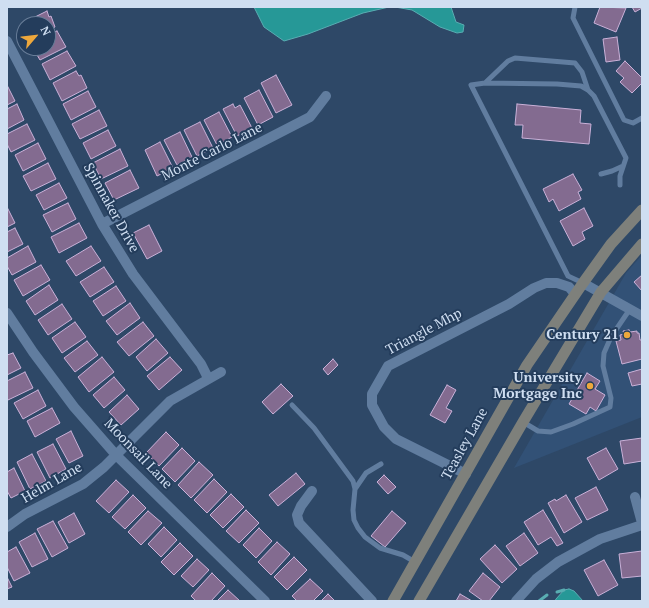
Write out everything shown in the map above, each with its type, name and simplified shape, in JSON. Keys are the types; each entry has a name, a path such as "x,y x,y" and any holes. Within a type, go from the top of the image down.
{"main road":[{"name":"Teasley Lane","path":"393,601 466,474 501,409 527,366 575,294 611,244 642,210"},
{"path":"419,601 522,422 601,292 642,244"}],"street":[{"name":"Spinnaker Drive","path":"7,41 102,224 133,274 201,364 208,378"},
{"name":"Monte Carlo Lane","path":"102,224 310,118 326,96"},
{"name":"Triangle Mhp","path":"466,474 396,439 384,427 372,405 372,394 388,366 509,304 534,288 546,283 557,283 568,287 575,294"},
{"path":"583,283 642,316"},
{"name":"Moonsail Lane","path":"7,313 33,352 74,407 116,455 265,601"},
{"name":"Helm Lane","path":"7,528 25,514 83,484 104,467 170,401 208,378 221,372"},
{"path":"312,491 301,506 297,515 299,523 372,601"},
{"path":"516,601 536,579 558,562 600,539 642,524 635,497"}],"lane":[{"path":"576,7 573,18 624,120 633,123 642,118"},
{"path":"485,83 508,61 515,58 575,63 582,72 588,90"},
{"path":"583,283 568,276 471,85 485,83 557,84 581,86 588,90 594,96 626,158 620,176 620,185"},
{"path":"601,174 623,166"},
{"path":"522,422 538,431 551,432 573,424 610,407 611,398 603,366 604,354 611,338 630,309"},
{"path":"292,405 314,428 349,474 356,489"},
{"path":"381,464 366,473 356,489 353,510 354,520 365,537 380,548 402,555 415,562"}],"shaded area":[{"path":"254,7 389,7 363,13 308,34 284,41 264,27"},
{"path":"395,7 451,7 456,22 464,25 463,32 457,33 440,27 412,10"},
{"path":"642,255 642,417 514,468 626,273"},
{"path":"569,589 574,591 583,601 555,601 564,590"}],"building":[{"path":"600,7 626,8 616,32 594,23"},
{"path":"632,7 642,7 642,8 635,12"},
{"path":"47,11 49,16 37,16"},
{"path":"56,31 66,47 56,52"},
{"path":"617,37 620,60 606,62 603,39"},
{"path":"67,51 76,66 50,80 42,64"},
{"path":"38,56 48,56 40,60"},
{"path":"625,61 642,78 642,83 632,93 620,82 624,78 616,71"},
{"path":"76,71 79,76 81,75 87,88 62,101 53,83"},
{"path":"276,75 292,105 276,113 261,83"},
{"path":"7,85 15,101 7,105"},
{"path":"259,90 273,117 258,125 244,98"},
{"path":"88,91 96,107 71,120 63,104"},
{"path":"17,104 24,120 7,129 7,109"},
{"path":"233,104 235,108 240,105 252,128 237,136 223,109"},
{"path":"517,104 581,110 580,123 591,124 589,144 522,138 523,125 515,125"},
{"path":"99,110 107,126 80,139 72,124"},
{"path":"219,112 232,137 217,145 204,120"},
{"path":"200,122 213,148 197,156 184,130"},
{"path":"27,124 35,140 11,152 7,144 7,134"},
{"path":"108,130 116,146 91,159 83,143"},
{"path":"180,132 192,157 177,165 164,140"},
{"path":"160,142 173,168 157,176 145,150"},
{"path":"38,143 46,159 23,171 15,155"},
{"path":"120,149 128,166 101,179 93,163"},
{"path":"48,163 56,179 31,191 23,176"},
{"path":"130,170 139,188 114,200 105,183"},
{"path":"573,174 582,190 578,192 581,199 559,211 553,199 549,202 543,189"},
{"path":"59,183 67,198 44,210 36,195"},
{"path":"68,203 76,219 52,232 43,215"},
{"path":"7,207 15,223 7,227"},
{"path":"584,208 593,226 582,232 585,239 573,246 560,221"},
{"path":"79,223 87,238 59,253 51,237"},
{"path":"149,225 162,251 147,259 133,233"},
{"path":"15,228 23,244 7,252 7,232"},
{"path":"28,246 36,262 12,275 7,266 7,258"},
{"path":"91,246 101,261 76,276 66,261"},
{"path":"41,265 50,280 23,296 14,280"},
{"path":"104,267 114,282 90,297 80,282"},
{"path":"642,275 642,291 634,282"},
{"path":"49,285 58,300 35,315 26,301"},
{"path":"116,286 126,301 103,316 93,301"},
{"path":"130,303 140,318 117,335 106,321"},
{"path":"62,304 72,319 48,335 38,320"},
{"path":"75,322 86,337 62,353 52,338"},
{"path":"143,322 154,336 129,356 117,342"},
{"path":"629,330 630,332 637,331 637,333 639,333 640,340 642,340 642,359 622,364 616,341 621,340 620,335 624,334 623,331"},
{"path":"156,339 168,353 147,371 136,357"},
{"path":"87,341 98,355 75,372 64,358"},
{"path":"13,353 21,368 7,375 7,355"},
{"path":"102,357 114,372 89,392 78,377"},
{"path":"170,357 182,370 159,390 147,376"},
{"path":"333,359 338,365 328,375 323,369"},
{"path":"642,369 642,384 632,386 628,373"},
{"path":"25,372 33,388 8,400 7,381"},
{"path":"587,373 600,381 595,389 605,395 596,411 590,407 586,414 569,404"},
{"path":"114,377 125,390 104,408 93,395"},
{"path":"281,384 293,396 273,414 262,402"},
{"path":"447,385 456,390 446,408 452,411 445,423 430,415"},
{"path":"38,390 46,406 23,419 14,403"},
{"path":"127,395 139,409 121,425 109,412"},
{"path":"52,408 60,423 35,437 27,421"},
{"path":"71,431 83,456 69,463 56,439"},
{"path":"166,432 179,445 159,466 146,453"},
{"path":"642,438 642,461 624,464 620,441"},
{"path":"53,444 66,469 50,478 37,452"},
{"path":"182,448 195,461 175,482 162,469"},
{"path":"606,448 618,469 599,480 587,458"},
{"path":"32,454 46,481 30,489 17,462"},
{"path":"199,462 213,475 191,498 178,485"},
{"path":"14,468 25,491 11,498 7,491 7,472"},
{"path":"296,473 305,484 278,506 269,495"},
{"path":"384,475 396,487 388,494 377,482"},
{"path":"214,479 227,492 207,513 194,500"},
{"path":"116,480 129,492 109,513 96,501"},
{"path":"596,487 608,510 587,520 575,498"},
{"path":"231,494 244,507 223,528 210,515"},
{"path":"133,495 146,508 125,529 112,517"},
{"path":"566,495 582,522 564,533 548,503 555,499 556,501"},
{"path":"246,510 259,523 239,543 226,531"},
{"path":"543,510 563,543 557,546 551,537 538,545 524,522"},
{"path":"148,511 162,523 141,545 128,532"},
{"path":"392,511 406,523 385,547 371,536"},
{"path":"74,513 85,534 69,543 58,522"},
{"path":"53,521 68,548 52,557 37,529"},
{"path":"164,527 177,540 161,557 148,544"},
{"path":"259,528 272,541 256,558 243,545"},
{"path":"35,533 48,559 32,567 19,542"},
{"path":"524,533 538,553 520,566 506,546"},
{"path":"277,542 290,554 271,575 258,562"},
{"path":"180,543 193,556 174,575 161,562"},
{"path":"495,545 517,569 502,583 480,559"},
{"path":"16,547 30,573 14,581 7,567 7,552"},
{"path":"642,551 642,576 622,578 619,554"},
{"path":"294,557 307,570 287,590 274,577"},
{"path":"197,559 209,570 193,587 181,576"},
{"path":"604,560 618,585 598,596 584,570"},
{"path":"212,573 225,586 211,601 196,601 191,596"},
{"path":"483,573 500,587 489,601 483,601 469,591"},
{"path":"7,577 12,587 7,589"},
{"path":"310,579 323,591 313,601 297,601 292,596"},
{"path":"228,590 240,601 217,601"},
{"path":"328,594 335,601 321,601"},
{"path":"460,594 472,601 456,601"}],"waterway":[{"path":"557,592 564,590"},
{"path":"539,601 547,595"}],"place":[{"name":"Century 21","path":"627,335"},
{"name":"University Mortgage Inc","path":"590,386"}]}
